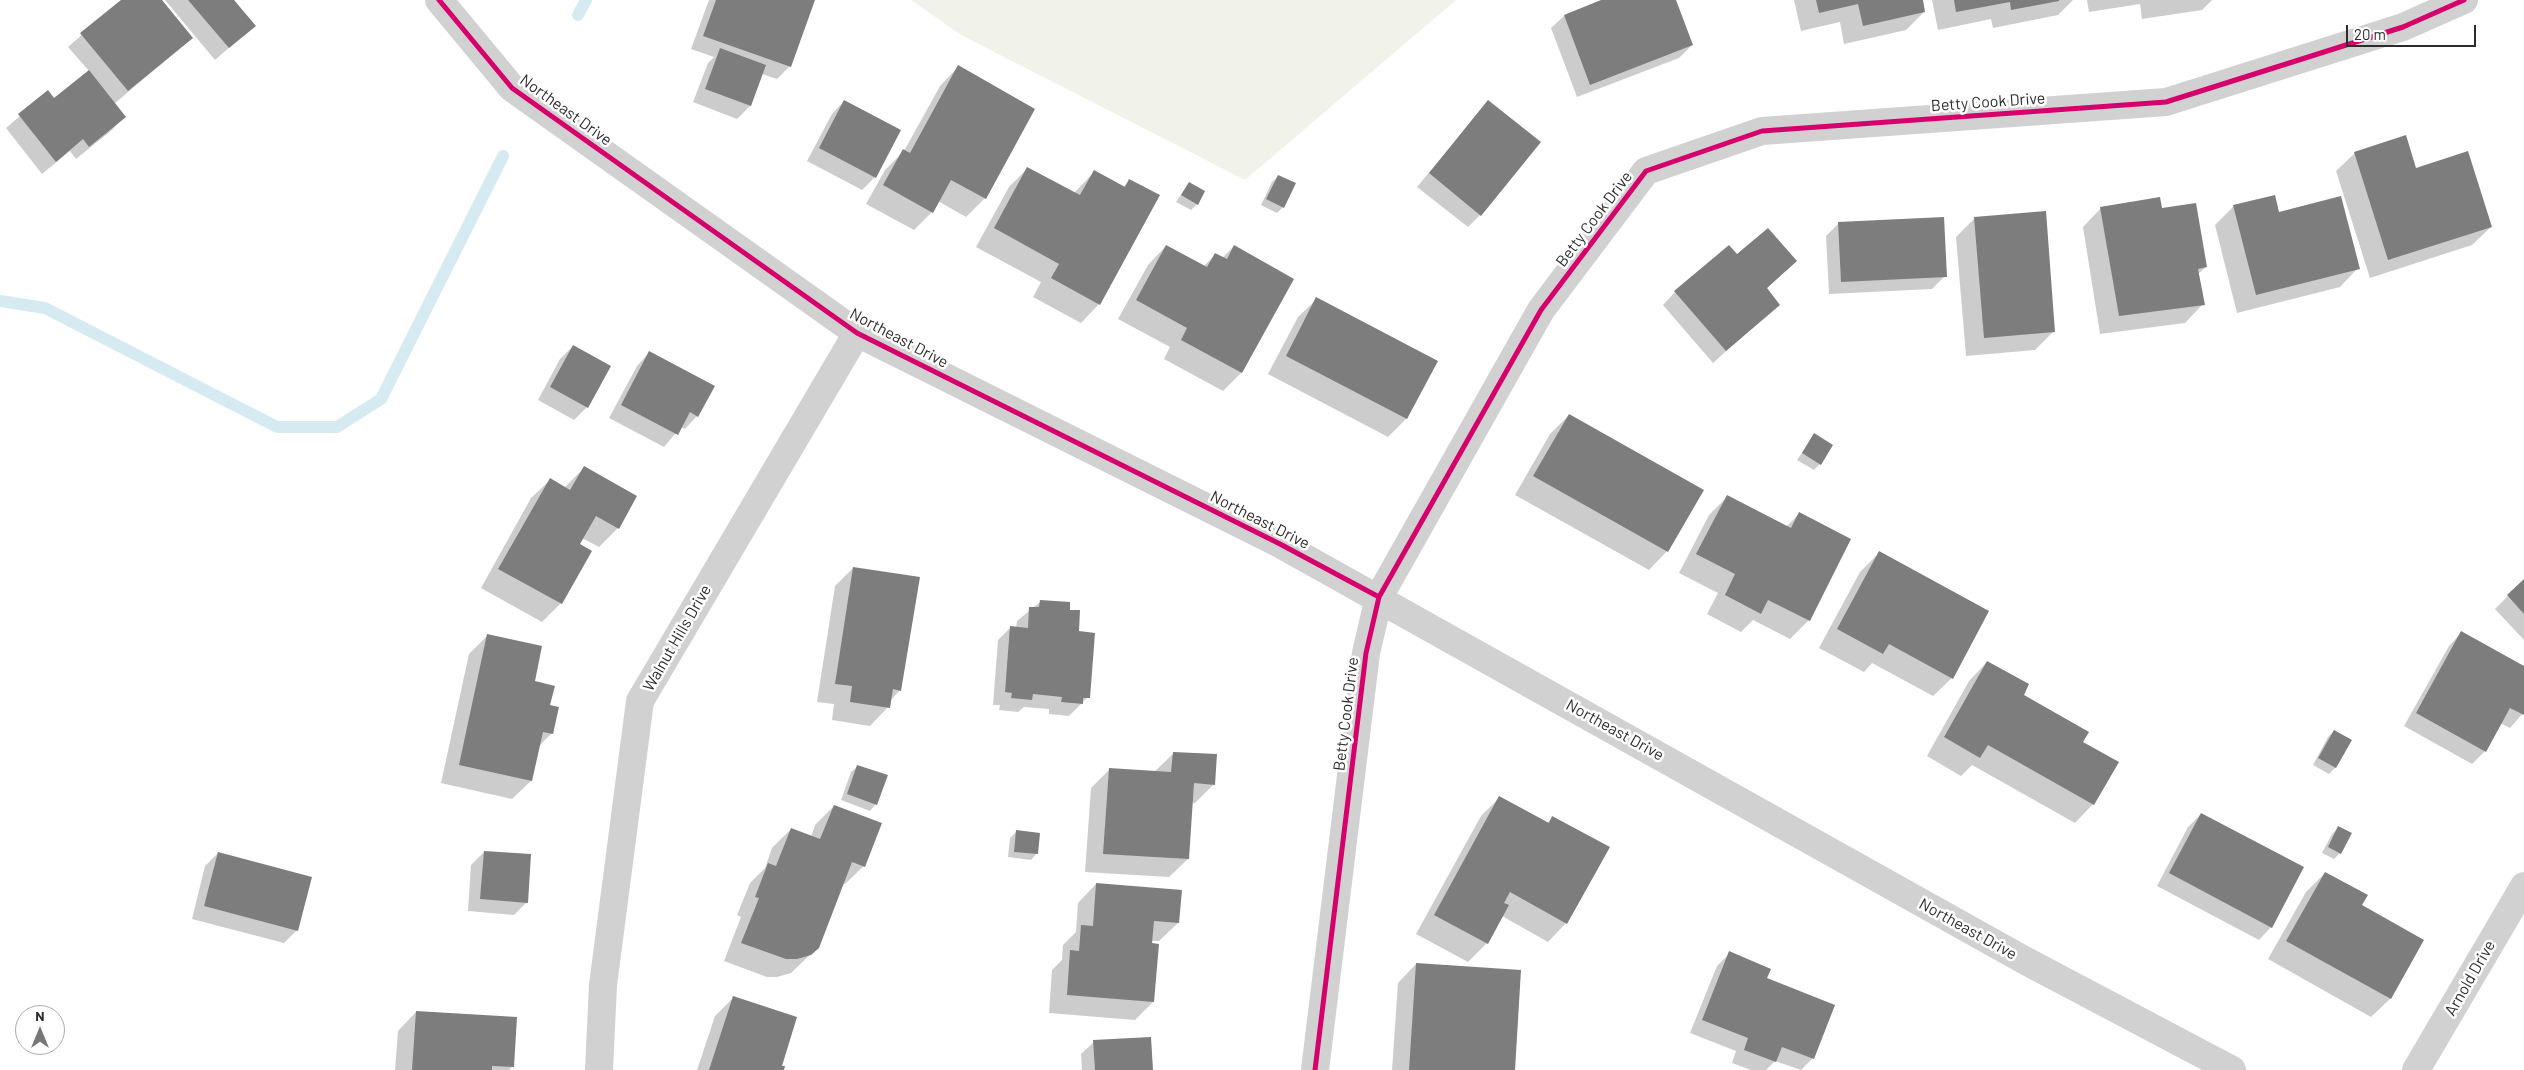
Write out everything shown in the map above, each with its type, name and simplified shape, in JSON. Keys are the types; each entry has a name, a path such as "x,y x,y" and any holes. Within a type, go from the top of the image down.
{"street":[{"name":"Northeast Drive","path":"438,0 512,88 857,332 1280,544 2024,960 2232,1070"},
{"name":"Betty Cook Drive","path":"1315,1070 1314,1065 1366,653 1379,598 1540,310 1646,171 1762,131 2166,102 2403,27 2464,0"},
{"name":"Walnut Hills Drive","path":"599,1070 603,985 640,701 857,332"},
{"name":"Arnold Drive","path":"2416,1070 2524,886"}],"shaded area":[{"path":"911,0 1456,0 1245,180 961,35"}],"building":[{"path":"121,0 162,0 193,38 128,91 80,33"},
{"path":"188,0 234,0 256,26 229,48"},
{"path":"716,0 815,0 791,67 703,36"},
{"path":"1601,0 1676,0 1693,45 1590,85 1564,15"},
{"path":"1816,0 1923,0 1925,12 1863,26 1858,4 1819,13"},
{"path":"1954,0 2059,1 2011,10 2010,2 1956,12"},
{"path":"720,48 766,65 751,106 705,89"},
{"path":"958,65 1035,109 986,199 951,180 933,213 883,185 903,149 910,153"},
{"path":"89,70 126,117 89,147 83,139 56,162 18,114 48,90 54,98"},
{"path":"844,100 901,130 876,178 819,148"},
{"path":"1488,100 1541,142 1481,216 1429,173"},
{"path":"2406,135 2416,168 2468,151 2492,227 2388,260 2354,152"},
{"path":"1027,167 1080,195 1094,170 1125,187 1129,179 1160,195 1100,305 1051,278 1059,264 994,228"},
{"path":"1278,175 1296,183 1284,208 1266,199"},
{"path":"1189,182 1205,191 1198,205 1181,195"},
{"path":"2275,195 2279,212 2341,196 2360,269 2256,295 2233,205"},
{"path":"2160,197 2162,208 2196,203 2207,267 2198,269 2205,305 2119,316 2100,207"},
{"path":"2046,211 2055,332 1984,338 1974,217"},
{"path":"1944,217 1947,277 1841,282 1838,222"},
{"path":"1768,228 1797,261 1767,288 1780,305 1726,351 1674,291 1729,245 1737,254"},
{"path":"1166,245 1207,267 1215,253 1227,259 1234,245 1294,279 1242,373 1181,340 1187,328 1136,300"},
{"path":"1316,297 1438,361 1407,419 1286,356"},
{"path":"573,345 611,366 588,408 550,387"},
{"path":"649,351 715,386 698,417 690,412 678,435 621,405"},
{"path":"1569,414 1704,490 1668,552 1533,476"},
{"path":"1814,433 1833,445 1821,465 1802,453"},
{"path":"584,466 637,496 619,529 596,516 580,544 592,551 562,604 498,569 550,478 570,490"},
{"path":"1727,495 1791,528 1799,512 1851,539 1810,621 1768,600 1761,614 1725,595 1735,574 1696,554"},
{"path":"1879,551 1989,611 1953,679 1889,644 1883,654 1837,629"},
{"path":"853,567 920,577 901,691 893,689 890,708 850,702 852,686 835,684"},
{"path":"2524,579 2524,614 2507,595"},
{"path":"1040,600 1070,602 1070,610 1080,610 1079,631 1095,633 1090,698 1083,698 1083,704 1061,702 1062,697 1033,694 1032,700 1011,698 1012,693 1005,692 1010,626 1028,628 1029,607 1039,607"},
{"path":"2461,631 2524,666 2524,715 2510,708 2486,752 2416,713"},
{"path":"487,634 542,646 535,681 555,686 550,705 559,707 553,734 543,732 532,781 459,765"},
{"path":"1987,661 2029,684 2024,695 2089,732 2083,742 2119,762 2094,805 1988,745 1980,758 1944,737"},
{"path":"2334,730 2352,740 2336,768 2318,758"},
{"path":"1173,752 1217,754 1215,785 1194,783 1189,859 1103,854 1109,768 1171,772"},
{"path":"857,765 888,775 877,805 847,794"},
{"path":"1499,796 1549,823 1552,816 1610,847 1567,924 1510,892 1504,903 1509,905 1488,944 1434,915"},
{"path":"834,805 882,823 865,867 852,862 819,948 811,955 797,959 786,959 741,943 759,898 755,897 768,863 776,866 791,828 820,839"},
{"path":"2201,813 2304,867 2272,928 2169,873"},
{"path":"2338,826 2352,833 2341,854 2328,847"},
{"path":"1016,830 1040,833 1038,854 1014,852"},
{"path":"484,851 531,854 528,903 480,899"},
{"path":"218,852 312,877 298,931 204,906"},
{"path":"2325,872 2368,895 2362,905 2424,940 2391,999 2286,941"},
{"path":"1096,883 1182,890 1179,923 1154,921 1152,943 1159,944 1154,1002 1067,995 1070,950 1079,951 1081,925 1093,926"},
{"path":"1729,951 1771,969 1767,978 1835,1005 1814,1059 1782,1047 1776,1062 1744,1050 1748,1038 1702,1020"},
{"path":"1416,963 1521,970 1515,1070 1409,1070"},
{"path":"733,996 797,1017 782,1066 785,1066 784,1070 709,1070"},
{"path":"416,1011 517,1017 514,1067 492,1066 492,1070 412,1070"},
{"path":"1151,1037 1153,1070 1095,1070 1093,1040"}],"waterway":[{"path":"578,15 586,0"},
{"path":"0,301 45,308 277,427 337,427 381,399 503,156"}],"cycle path":[{"path":"439,0 512,88 857,333 1280,544 1379,597"},
{"path":"1315,1070 1366,653 1379,597 1541,310 1646,171 1762,131 2166,102 2403,27 2464,0"}]}
